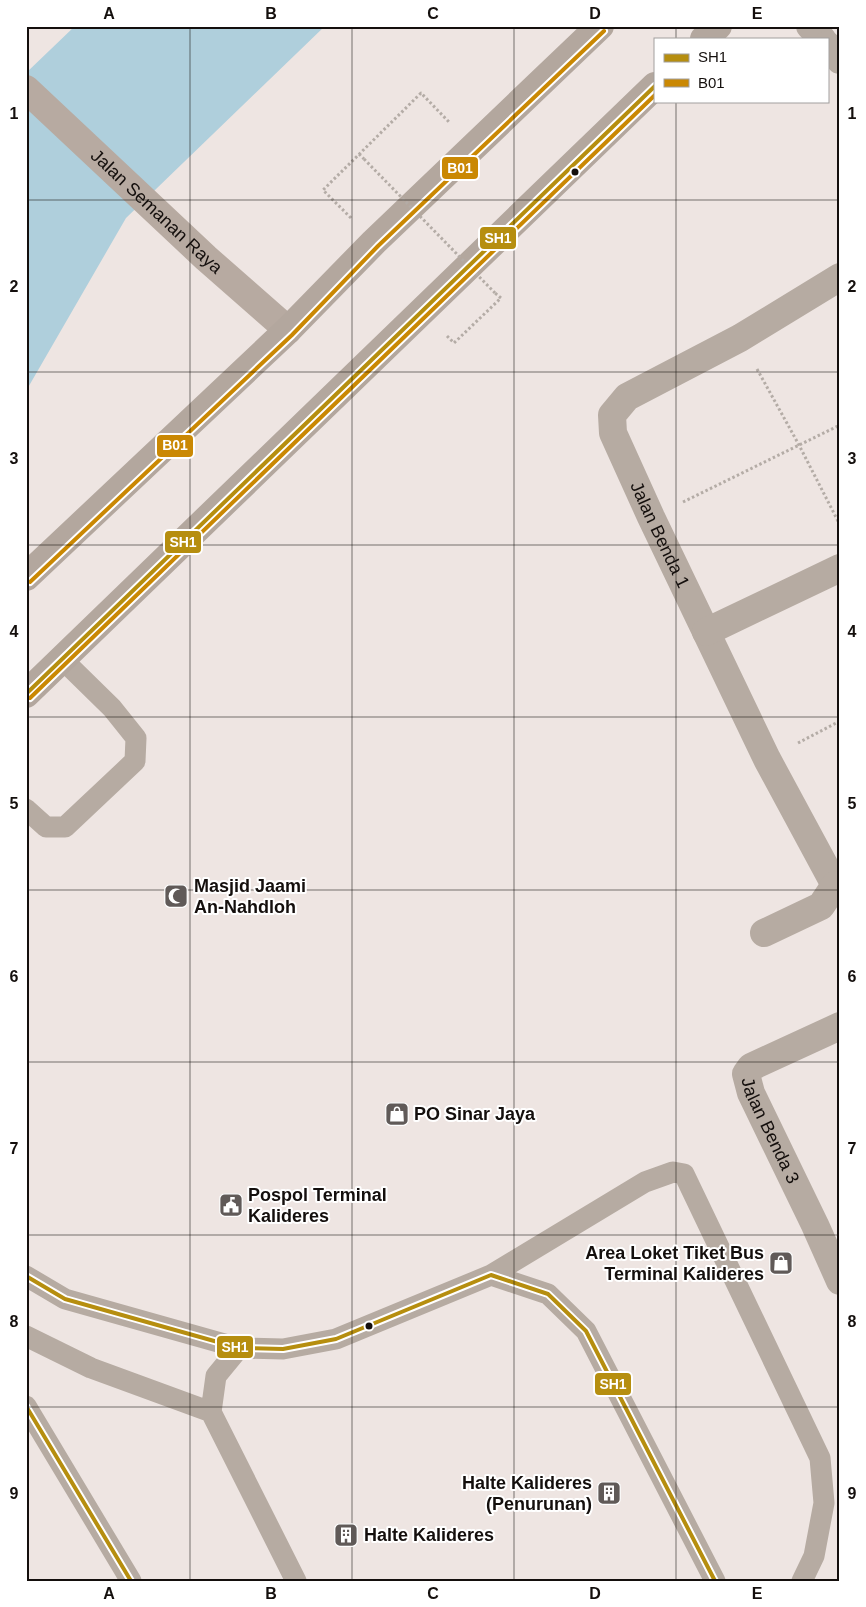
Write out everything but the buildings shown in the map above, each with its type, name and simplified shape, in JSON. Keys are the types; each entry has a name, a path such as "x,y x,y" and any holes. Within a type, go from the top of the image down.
{"highway":[{"path":"26,577 288,330 374,242 600,26"},
{"path":"705,38 718,26"},
{"path":"26,694 654,87"}],"street":[{"path":"810,26 821,38"},
{"path":"828,46 840,60"},
{"name":"Jalan Semanan Raya","path":"26,89 206,258 288,330"},
{"name":"Jalan Benda 1","path":"837,886 767,759 650,517 613,433 612,415 627,397 740,338 840,277"},
{"path":"706,632 840,568"},
{"path":"764,933 821,906 837,886"},
{"name":"Jalan Benda 3","path":"840,1026 750,1067 746,1074 751,1093 840,1280"}],"lane":[{"path":"26,809 46,827 65,827 135,761 136,738 112,708 62,659"},
{"path":"26,1276 65,1298 239,1348 283,1349 336,1339 491,1275 645,1182 673,1172 684,1174 820,1458 824,1503 814,1556 802,1581"},
{"path":"491,1275 548,1294 586,1331 715,1581"},
{"path":"26,1336 91,1368 211,1412"},
{"path":"239,1348 216,1376 211,1412 296,1581"},
{"path":"26,1406 56,1459 131,1581"}],"path":[{"path":"323,190 421,93 473,147"},
{"path":"359,154 501,298"},
{"path":"740,338 799,445 840,526"},
{"path":"650,517 840,425"},
{"path":"767,759 840,721"}],"water":[{"path":"75,26 325,26 126,218 26,391 26,73"}],"transit line":[{"name":"B01","path":"30,582 292,335 378,246 604,31"},
{"name":"SH1","path":"26,694 654,87"},
{"name":"B01","path":"30,698 654,96"},
{"name":"SH1","path":"26,1276 65,1299 239,1348 283,1349 336,1339 491,1275 548,1294 586,1331 715,1581"},
{"name":"SH1","path":"26,1406 131,1581"}],"place":[{"name":"Masjid Jaami An-Nahdloh","path":"176,896"},
{"name":"PO Sinar Jaya","path":"397,1114"},
{"name":"Pospol Terminal Kalideres","path":"231,1205"},
{"name":"Area Loket Tiket Bus Terminal Kalideres","path":"781,1263"},
{"name":"Halte Kalideres (Penurunan)","path":"609,1493"},
{"name":"Halte Kalideres","path":"346,1535"}]}
